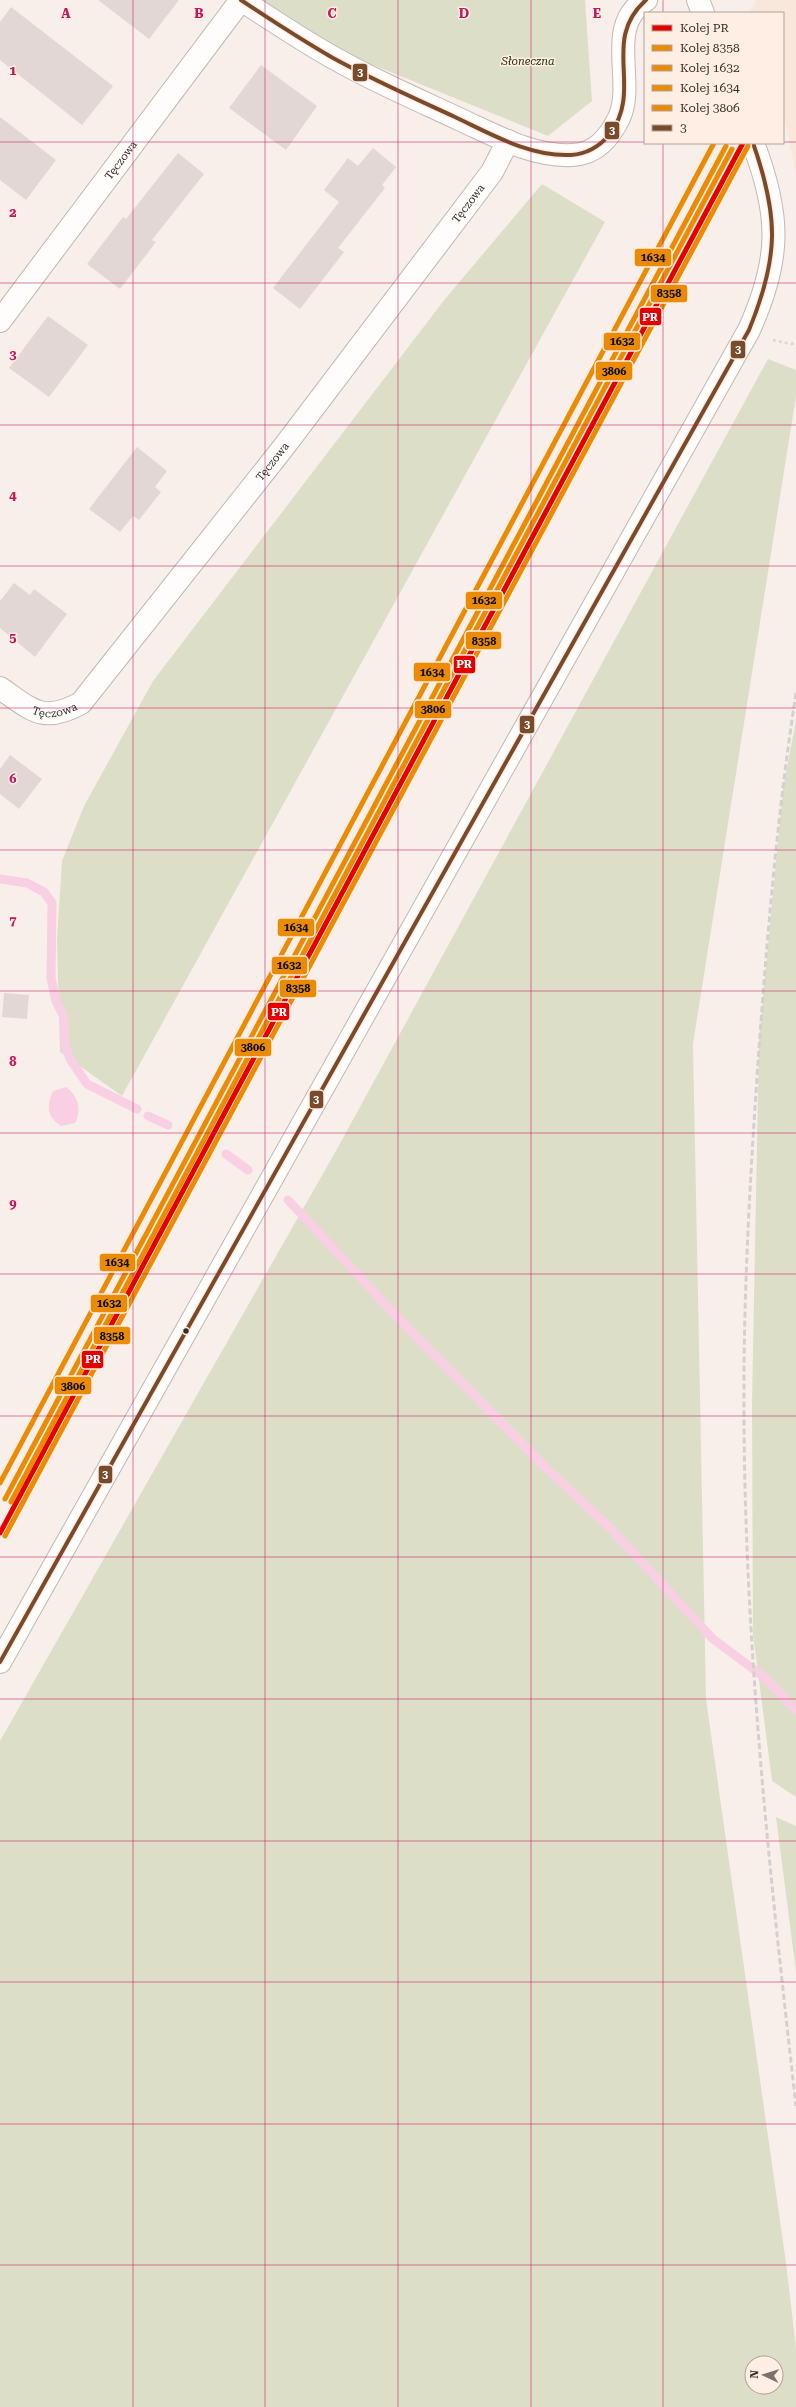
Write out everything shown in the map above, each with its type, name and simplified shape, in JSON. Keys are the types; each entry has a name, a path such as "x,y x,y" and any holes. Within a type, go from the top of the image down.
{"street":[{"path":"241,0 316,48 385,85 508,141 540,152 573,155 597,148 613,130 621,112 625,89 623,35 630,15 646,0"},
{"name":"Tęczowa","path":"0,322 241,0"},
{"path":"698,0 703,12"},
{"name":"Tęczowa","path":"0,688 36,712 62,713 81,703 297,429 492,172 508,141"},
{"path":"0,1662 750,330 764,298 775,244 775,227 768,189 753,144"}],"shaded area":[{"path":"756,0 796,0 796,174 784,117 784,12 750,12"},
{"path":"66,1087 73,1094 78,1103 78,1113 75,1123 61,1126 56,1123 50,1115 49,1102 53,1091"}],"green space":[{"name":"Słoneczna","path":"258,0 585,0 592,101 548,136 351,56"},
{"path":"542,184 605,222 122,1096 60,1052 57,940 62,861 84,806 153,681 445,299"},
{"path":"768,359 796,370 796,396 693,1044 706,1699 786,2263 796,2348 796,2407 0,2407 0,1741 337,1149"},
{"path":"796,720 796,1797 772,1781 753,1634 752,1403 759,1040 783,789"},
{"path":"776,1817 796,1826 796,1972"}],"building":[{"path":"98,0 179,0 149,39"},
{"path":"11,7 113,86 82,125 0,60 0,22"},
{"path":"261,65 317,106 286,150 229,108"},
{"path":"0,117 56,160 26,200 0,180"},
{"path":"373,148 396,167 382,185 385,188 338,248 344,252 300,309 273,288 339,202 324,190 348,158 358,166"},
{"path":"178,153 204,174 152,240 156,242 120,289 87,264 123,217 126,219"},
{"path":"48,316 88,345 49,397 9,368"},
{"path":"137,447 167,471 155,487 161,492 139,520 133,516 120,532 89,509"},
{"path":"14,583 30,595 34,589 67,614 35,657 0,628 0,601"},
{"path":"10,755 42,779 19,809 0,794 0,769"},
{"path":"4,993 29,995 27,1019 2,1017"}],"waterway":[{"path":"0,879 27,883 44,892 52,903 51,978 56,1001 64,1017 65,1045 70,1059 87,1084 137,1109"},
{"path":"148,1116 168,1125"},
{"path":"226,1154 248,1170"},
{"path":"288,1200 399,1319 545,1467 609,1527 713,1639 764,1677 796,1710"}],"railway":[{"path":"796,693 778,831 761,1016 750,1195 744,1373 745,1504 754,1676 768,1848 796,2106"}],"rail line":[{"name":"1634","path":"0,1483 713,144"},
{"name":"PR","path":"0,1533 742,144"},
{"name":"1632","path":"5,1499 726,146"},
{"name":"8358","path":"5,1536 748,146"},
{"name":"3806","path":"11,1502 732,149"}],"transit line":[{"name":"3","path":"241,0 333,58 363,74 511,143 556,155 571,155 588,151 593,149 610,134 619,117 624,99 623,48 626,32 633,16 646,0"},
{"name":"3","path":"0,1662 749,330 766,280 772,237 768,193 753,144"}]}
